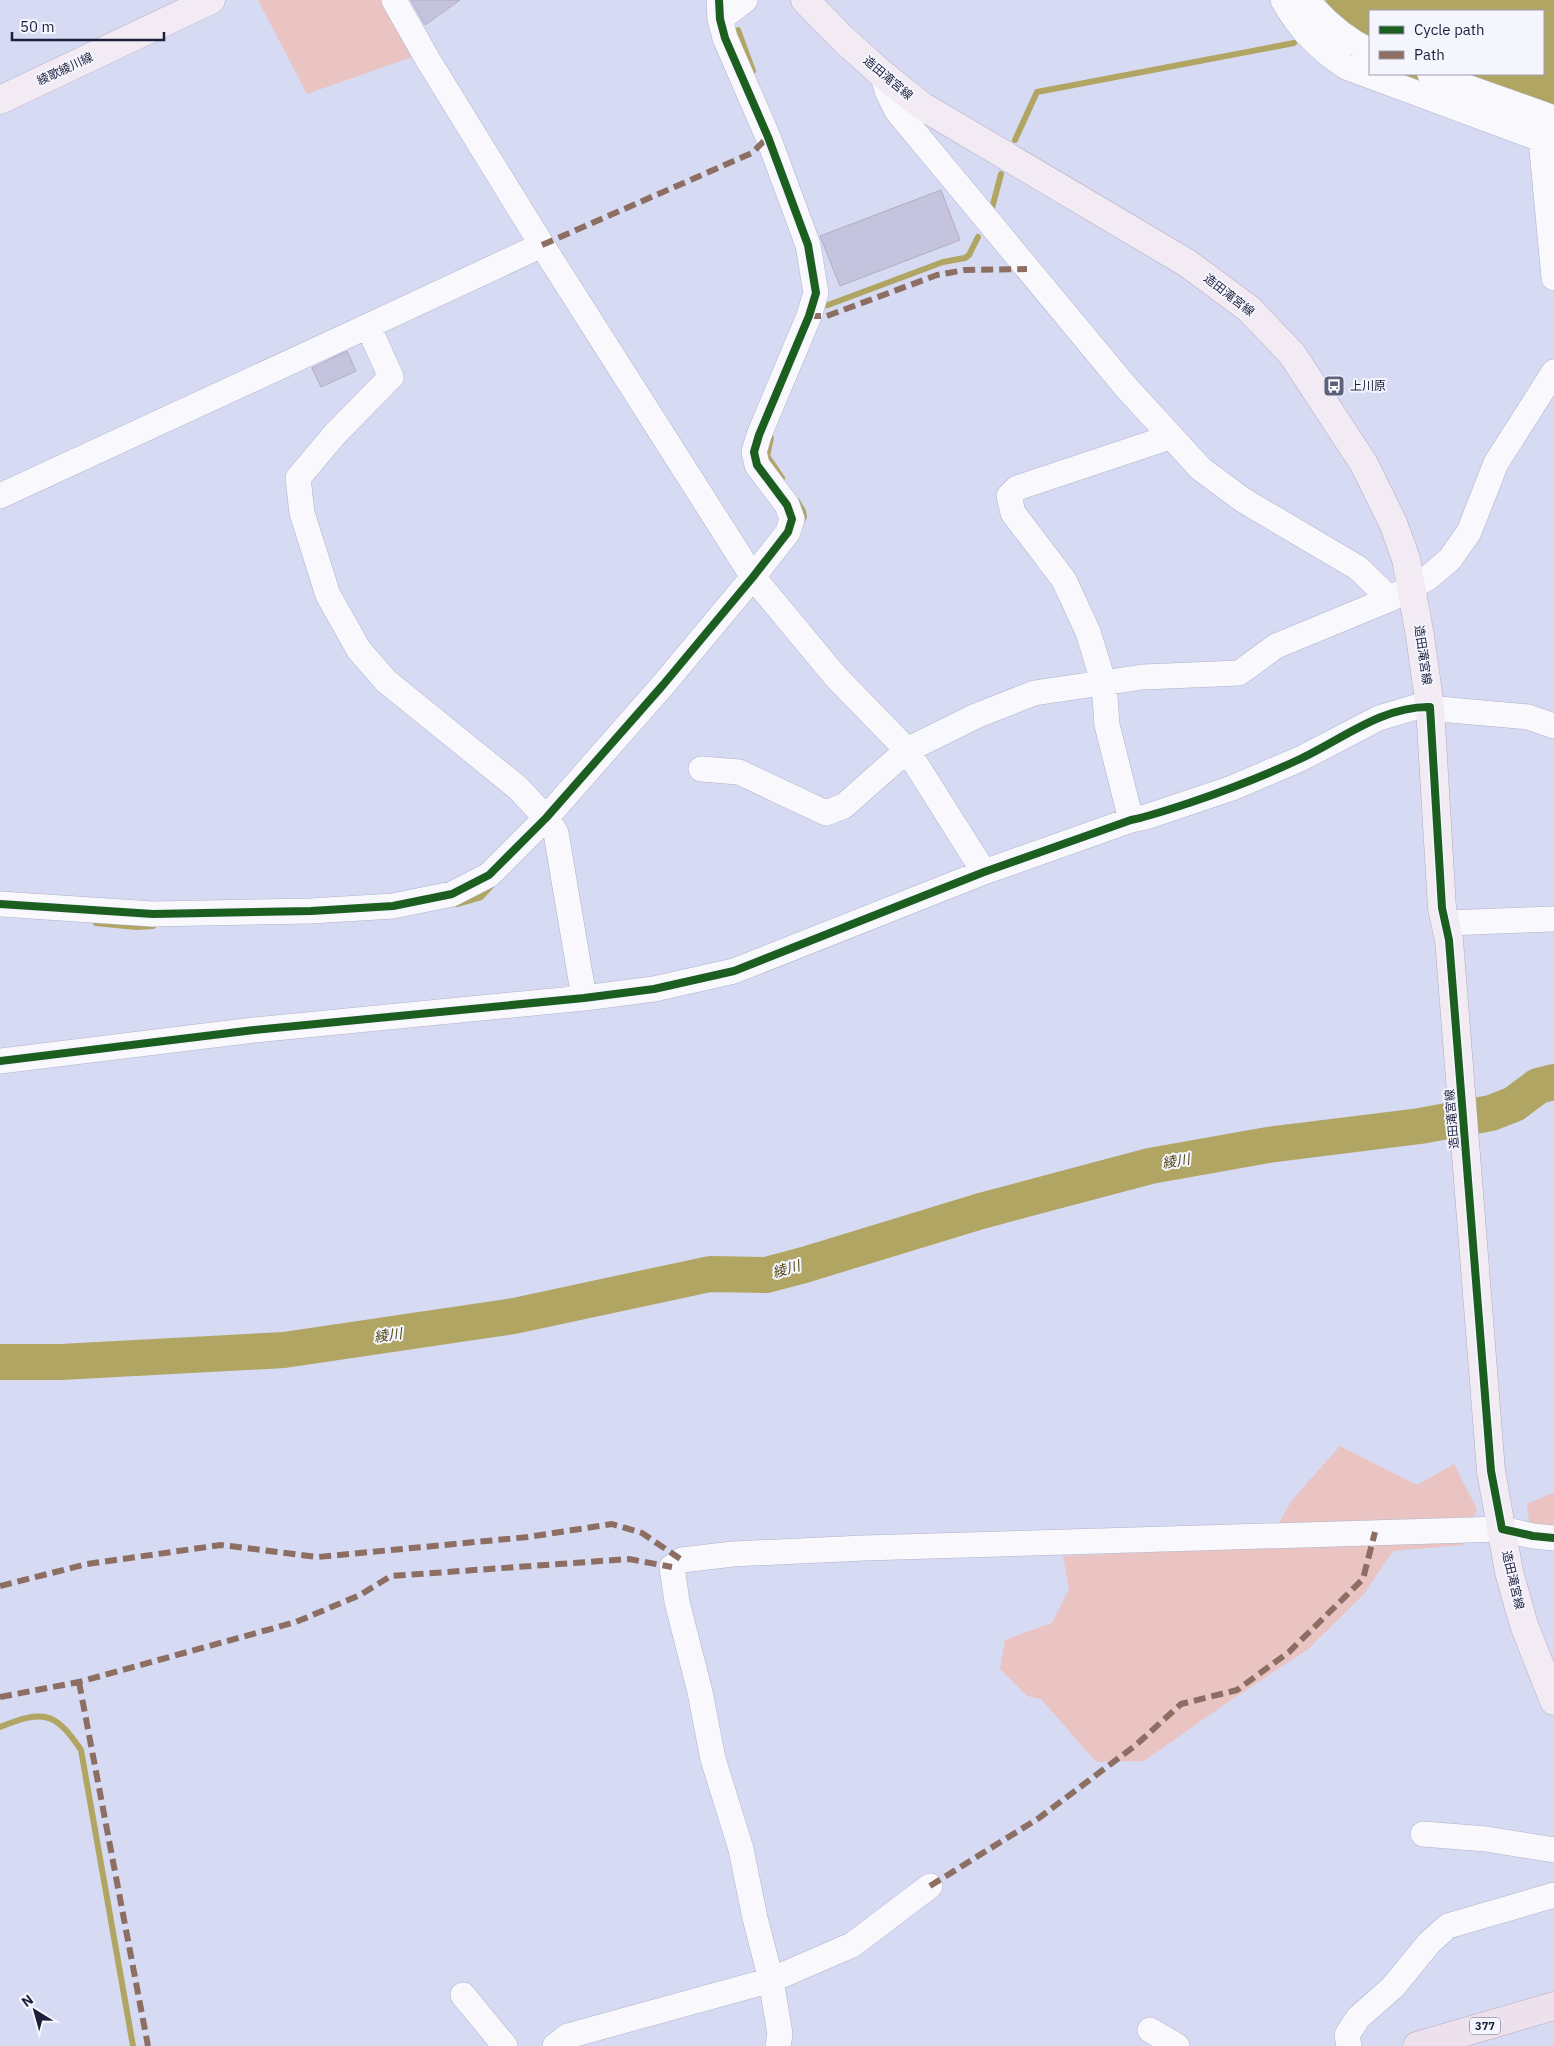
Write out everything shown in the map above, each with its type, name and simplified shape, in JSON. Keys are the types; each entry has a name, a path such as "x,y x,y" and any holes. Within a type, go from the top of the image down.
{"highway":[{"name":"377","path":"1417,2046 1554,2006"}],"main road":[{"name":"綾歌綾川線","path":"0,100 211,0"},
{"name":"造田滝宮線","path":"805,0 842,38 882,74 922,106 1187,264 1249,309 1292,354 1364,464 1393,523 1406,559 1401,593 1430,707 1433,776 1491,1471 1509,1572 1524,1625 1554,1701"}],"street":[{"path":"394,0 428,60 542,245 752,577 836,677 907,750 984,872"},
{"path":"0,904 153,914 311,911 393,906 452,894 489,875 546,818 663,685 788,532 792,519 788,505 757,465 754,452 759,435 809,316 816,293 808,245 768,137 725,38 720,9 745,0"},
{"path":"1283,0 1320,49 1346,67 1547,142 1554,278"},
{"path":"1308,0 1318,14 1335,30 1355,44 1369,51"},
{"path":"882,74 897,111 1125,386 1201,469 1243,500 1401,593"},
{"path":"1433,75 1554,118"},
{"path":"0,496 542,245"},
{"path":"368,326 391,378 335,434 298,478 302,513 328,595 359,650 386,680 518,788 546,818 556,833 584,998"},
{"path":"701,769 739,772 826,813 844,806 907,750 976,716 1034,692 1104,684 1143,677 1239,673 1276,646 1401,593 1429,577 1450,559 1469,532 1496,463 1554,372"},
{"path":"1130,820 1107,726 1104,684 1088,632 1064,580 1013,513 1009,496 1017,488 1170,436"},
{"path":"0,1061 254,1030 584,998 654,989 734,971 984,872 1130,820 1146,817 1232,788 1300,759 1379,718 1416,707 1528,717 1554,726"},
{"path":"1445,924 1554,919"},
{"path":"778,2046 780,2034 771,1980 755,1918 741,1849 712,1760 700,1692 677,1602 672,1567 682,1560 734,1554 864,1548 1502,1529 1533,1536 1554,1538"},
{"path":"1423,1834 1486,1839 1554,1850"},
{"path":"555,2046 568,2036 771,1980 852,1945 930,1886"},
{"path":"1349,2046 1347,2035 1358,2018 1393,1987 1429,1943 1448,1926 1554,1894"},
{"path":"463,1996 505,2046"},
{"path":"1150,2030 1177,2046"}],"shaded area":[{"path":"258,0 384,0 415,56 307,94"},
{"path":"1327,0 1554,0 1554,112 1458,75 1544,75 1544,10 1369,10 1369,40 1322,2"},
{"path":"1340,1446 1417,1485 1454,1464 1477,1509 1463,1545 1393,1551 1364,1594 1307,1650 1144,1761 1096,1762 1041,1699 1027,1696 1000,1669 1005,1640 1052,1623 1069,1589 1063,1556 1265,1547 1292,1500"},
{"path":"1554,1494 1554,1530 1530,1529 1527,1504"}],"building":[{"path":"411,0 460,0 425,25"},
{"path":"941,190 960,240 840,286 820,236"},
{"path":"347,351 356,371 321,387 312,368"}],"waterway":[{"path":"738,30 753,71"},
{"path":"1015,140 1037,92 1294,43"},
{"path":"1407,75 1426,82"},
{"path":"991,212 1001,174"},
{"path":"820,306 828,305 943,262 965,258 969,255 978,237"},
{"path":"771,438 767,456 782,478"},
{"path":"797,501 803,511 804,517 801,523"},
{"path":"457,904 481,897 493,884"},
{"path":"96,923 136,927 153,926"},
{"name":"綾川","path":"0,1362 61,1362 284,1350 514,1316 710,1274 766,1275 981,1211 1150,1166 1268,1145 1420,1126 1491,1113 1514,1104 1538,1086 1554,1082"},
{"path":"0,1727 27,1718 47,1718 55,1721 63,1728 81,1750 133,2046"}],"marked path":[{"path":"542,245 752,153 768,137"},
{"path":"809,316 827,316 937,275 965,270 1027,269"},
{"path":"0,1586 87,1564 221,1545 318,1557 528,1537 612,1524 642,1533 682,1560"},
{"path":"930,1886 1039,1818 1136,1745 1181,1704 1237,1690 1289,1652 1363,1579 1375,1532"},
{"path":"0,1697 79,1682 296,1622 360,1595 391,1576 629,1559 672,1567"},
{"path":"79,1682 148,2046"}],"cycle path":[{"path":"0,904 153,914 311,911 393,906 452,894 489,875 546,818 663,685 753,577 788,532 792,519 787,505 757,465 754,452 759,435 809,316 816,293 808,245 768,137 725,38 720,19 719,0"},
{"path":"0,1061 254,1030 584,998 654,989 734,971 984,872 1131,820 1189,803 1245,782 1300,759 1379,718 1412,708 1430,707 1442,908 1449,940 1491,1471 1502,1529 1533,1536 1554,1538"}],"place":[{"name":"上川原","path":"1334,386"}]}
